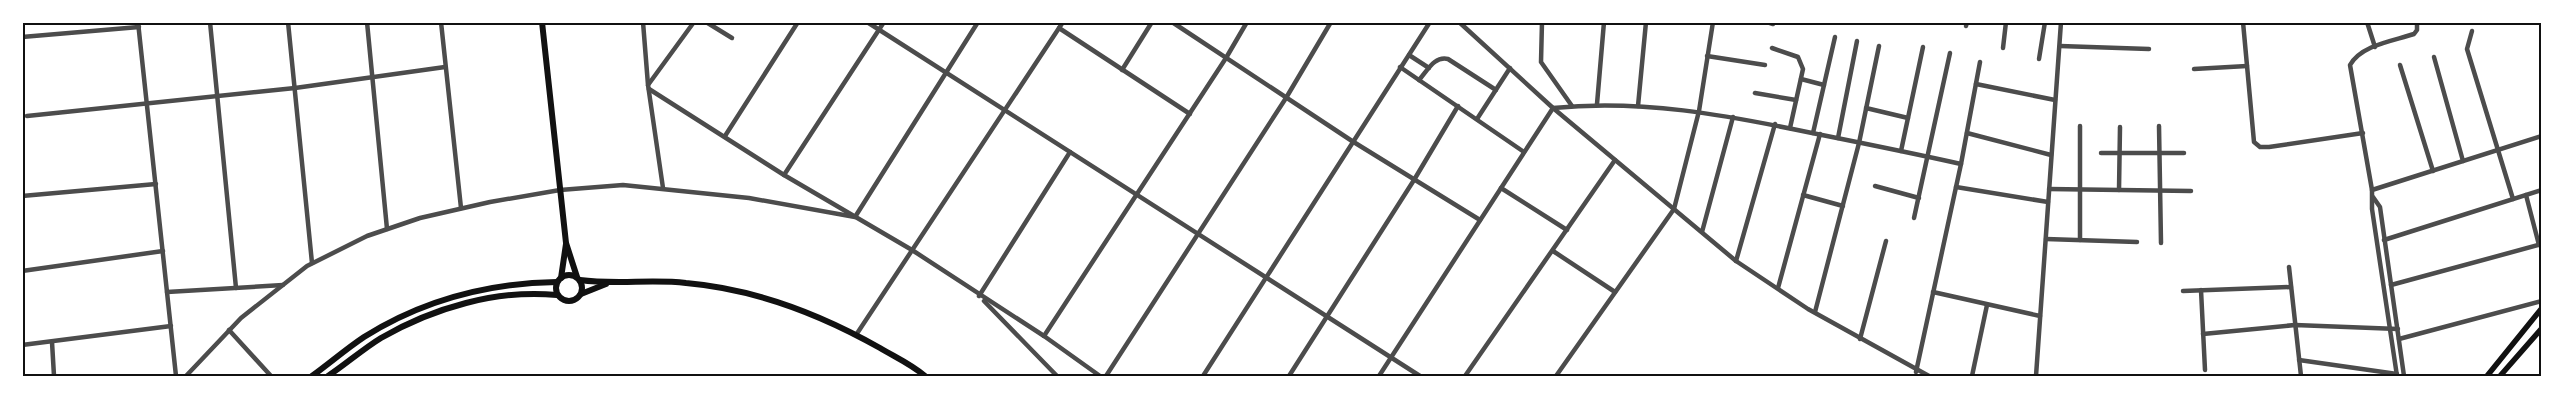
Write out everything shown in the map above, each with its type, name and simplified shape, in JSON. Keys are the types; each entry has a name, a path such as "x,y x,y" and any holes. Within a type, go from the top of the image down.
{"main road":[{"path":"542,22 566,243 582,287 581,294"},
{"path":"557,295 566,243"},
{"path":"312,376 362,339 418,308 479,290 522,283 559,280 570,275 578,279 607,284 686,283 751,294 804,311 856,335 915,368 925,376"},
{"path":"328,376 379,339 420,317 447,307 521,293 557,295 568,302 576,300 581,294 607,284"},
{"path":"2487,376 2542,308"},
{"path":"2500,376 2542,328"}],"street":[{"path":"210,22 236,288"},
{"path":"288,22 312,263"},
{"path":"367,22 387,229"},
{"path":"440,22 461,208"},
{"path":"643,22 649,87 664,188"},
{"path":"649,87 694,22"},
{"path":"706,22 732,38"},
{"path":"725,136 798,22"},
{"path":"867,22 1420,376"},
{"path":"784,175 884,22"},
{"path":"855,217 978,22"},
{"path":"856,335 1063,22"},
{"path":"1122,70 1152,22"},
{"path":"1172,22 1352,141 1480,220"},
{"path":"1044,336 1190,114 1247,22"},
{"path":"1106,376 1286,98 1331,22"},
{"path":"1203,376 1265,276 1430,22"},
{"path":"1459,22 1553,108 1736,261 1860,339 1916,372 1929,376"},
{"path":"1542,22 1541,62 1572,106"},
{"path":"1597,104 1604,22"},
{"path":"1638,106 1646,22"},
{"path":"1556,376 1674,209 1699,111 1713,22"},
{"path":"1767,22 1773,24"},
{"path":"2003,48 2006,22"},
{"path":"2039,59 2045,22"},
{"path":"2036,376 2061,22"},
{"path":"2243,22 2254,142 2260,147 2269,147 2363,133"},
{"path":"2367,22 2375,47"},
{"path":"2299,360 2397,375 2372,210 2373,193 2350,65 2355,56 2414,34 2417,30 2417,22"},
{"path":"22,37 139,25 176,376"},
{"path":"1059,28 1190,114"},
{"path":"2472,31 2467,49 2513,199"},
{"path":"1813,133 1835,36"},
{"path":"1838,138 1858,41"},
{"path":"1815,312 1859,143 1879,46"},
{"path":"2060,46 2149,49"},
{"path":"1901,151 1923,47"},
{"path":"1772,48 1798,56 1803,69 1790,128"},
{"path":"1914,218 1950,53"},
{"path":"1408,55 1429,68"},
{"path":"1708,56 1765,65"},
{"path":"2434,57 2463,161"},
{"path":"1419,80 1437,60 1448,59 1496,90"},
{"path":"1916,372 1961,164 1980,62"},
{"path":"2400,65 2433,171"},
{"path":"2194,69 2247,66"},
{"path":"27,116 147,105 217,95 294,88 446,67"},
{"path":"1400,67 1524,152"},
{"path":"1477,119 1510,68"},
{"path":"1801,79 1824,85"},
{"path":"1976,84 2055,100"},
{"path":"649,87 784,175 912,250 978,295 1044,336 1100,376"},
{"path":"1755,93 1796,100"},
{"path":"1553,108 1597,104 1699,111 1775,124 1961,164"},
{"path":"1289,376 1414,180 1458,106"},
{"path":"1379,376 1553,108"},
{"path":"1866,108 1908,118"},
{"path":"1702,232 1733,117"},
{"path":"1736,261 1775,124"},
{"path":"2080,126 2080,240"},
{"path":"2159,126 2160,243"},
{"path":"2119,190 2120,127"},
{"path":"1967,133 2051,155"},
{"path":"1778,288 1820,134"},
{"path":"2373,193 2433,171 2542,136"},
{"path":"978,295 1070,152"},
{"path":"2101,153 2184,153"},
{"path":"1466,376 1615,160"},
{"path":"22,196 156,184"},
{"path":"186,376 241,318 312,263 367,236 420,218 461,208 560,190 623,185 749,198 855,217"},
{"path":"1875,186 1919,198"},
{"path":"1956,187 2048,202"},
{"path":"1501,188 1567,230"},
{"path":"2049,189 2191,191"},
{"path":"2384,240 2542,190"},
{"path":"2373,193 2380,207 2404,376"},
{"path":"1803,195 1843,206"},
{"path":"2391,285 2540,244 2526,195"},
{"path":"2046,239 2137,242"},
{"path":"1860,339 1886,241"},
{"path":"22,271 163,251"},
{"path":"1552,251 1615,292"},
{"path":"2289,267 2300,376"},
{"path":"167,292 283,285"},
{"path":"2182,291 2291,287"},
{"path":"2201,290 2205,370"},
{"path":"1933,292 2040,316"},
{"path":"978,295 1056,376"},
{"path":"2399,339 2542,301"},
{"path":"1972,376 1987,304"},
{"path":"2203,334 2295,325 2398,329"},
{"path":"22,346 171,326"},
{"path":"229,330 271,376"},
{"path":"52,342 54,376"}]}
